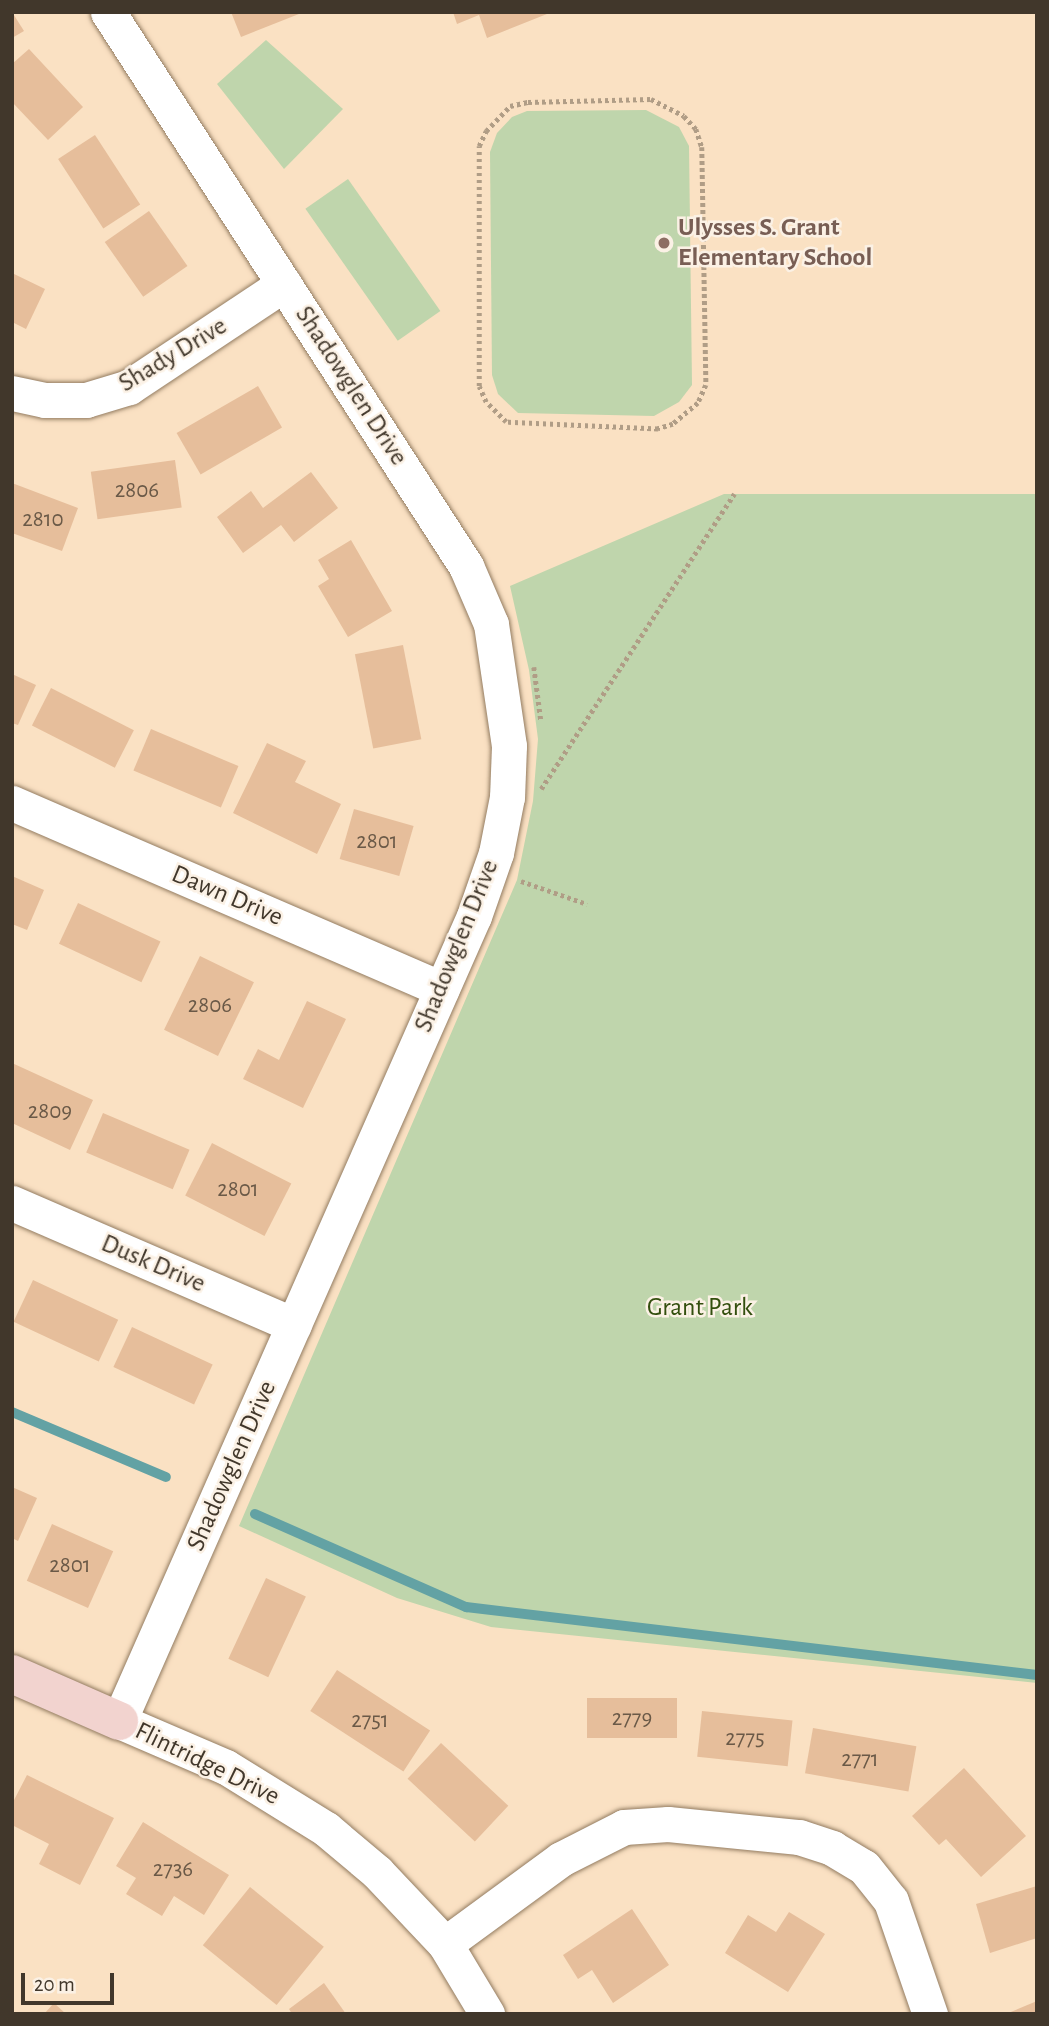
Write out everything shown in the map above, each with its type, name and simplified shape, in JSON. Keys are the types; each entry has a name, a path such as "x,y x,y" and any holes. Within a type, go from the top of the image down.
{"street":[{"name":"Shadowglen Drive","path":"108,12 435,514 491,624 509,746 507,797 487,878 441,989 119,1721"},
{"name":"Shady Drive","path":"12,393 45,400 86,400 129,387 284,284"},
{"name":"Dawn Drive","path":"12,803 441,989"},
{"name":"Dusk Drive","path":"12,1203 294,1325"},
{"name":"Flintridge Drive","path":"12,1674 226,1767 326,1829 377,1872 445,1944 487,2014"},
{"path":"445,1944 561,1858 624,1828 668,1824 799,1837 832,1848 864,1867 891,1900 930,2014"}],"path":[{"path":"652,99 684,116 696,129 702,147 706,385 698,403 686,414 658,429 526,426 506,422 494,413 479,386 479,146 486,131 510,106 528,102 652,99"},
{"path":"536,801 540,790 734,494"},
{"path":"531,655 541,707 541,734"},
{"path":"540,776 540,790"},
{"path":"516,894 524,870"},
{"path":"519,881 587,904"}],"green space":[{"path":"266,40 343,109 284,169 217,84"},
{"path":"646,110 679,127 689,146 692,385 679,402 654,416 518,413 498,394 492,375 490,152 497,133 512,117 527,111"},
{"path":"348,179 440,311 398,341 305,209"},
{"name":"Grant Park","path":"724,494 1037,494 1037,1683 491,1627 397,1598 239,1526 517,880 533,801 538,739 529,670 510,586"}],"building":[{"path":"12,12 24,31 12,38"},
{"path":"231,12 304,12 241,37"},
{"path":"453,12 552,12 487,38 479,15 457,24"},
{"path":"29,49 83,107 48,140 12,102 12,64"},
{"path":"95,135 140,205 103,229 58,159"},
{"path":"149,211 187,266 143,297 105,242"},
{"path":"12,273 45,289 26,329 12,322"},
{"path":"258,386 282,428 201,475 177,433"},
{"path":"175,460 182,508 98,519 91,472"},
{"path":"311,472 338,508 294,542 281,525 243,553 217,517 251,491 263,508"},
{"path":"12,483 78,508 62,551 12,533"},
{"path":"351,540 392,611 348,637 318,586 329,579 318,560"},
{"path":"403,645 421,739 373,749 355,654"},
{"path":"12,674 36,685 18,725 12,723"},
{"path":"51,688 134,730 115,768 32,725"},
{"path":"151,729 238,766 221,808 133,770"},
{"path":"267,743 306,761 295,782 341,804 317,854 233,813"},
{"path":"354,809 414,826 399,876 340,859"},
{"path":"12,876 44,890 27,930 12,924"},
{"path":"78,903 160,941 141,982 59,944"},
{"path":"200,956 254,982 218,1056 164,1030"},
{"path":"307,1001 346,1019 303,1108 243,1079 258,1049 279,1060"},
{"path":"12,1063 93,1100 70,1150 12,1123"},
{"path":"103,1113 190,1150 173,1189 86,1153"},
{"path":"212,1143 291,1183 265,1236 185,1196"},
{"path":"33,1280 118,1320 99,1361 14,1322"},
{"path":"132,1327 213,1365 194,1404 113,1367"},
{"path":"12,1487 37,1498 18,1541 12,1538"},
{"path":"52,1524 113,1551 88,1608 27,1581"},
{"path":"266,1578 306,1597 268,1677 228,1659"},
{"path":"337,1670 430,1730 403,1772 310,1711"},
{"path":"587,1698 677,1698 677,1738 587,1738"},
{"path":"702,1711 793,1721 788,1766 697,1757"},
{"path":"813,1728 916,1746 908,1792 805,1773"},
{"path":"441,1743 508,1806 475,1842 408,1779"},
{"path":"964,1768 1026,1836 981,1877 946,1839 939,1845 912,1816"},
{"path":"27,1775 114,1818 80,1885 39,1864 49,1844 12,1825 12,1804"},
{"path":"143,1822 229,1875 204,1915 174,1896 162,1916 126,1894 136,1878 116,1866"},
{"path":"1037,1886 1037,1938 990,1953 976,1904"},
{"path":"250,1887 324,1947 277,2005 203,1945"},
{"path":"632,1909 669,1965 613,2003 592,1970 578,1979 563,1955"},
{"path":"789,1912 825,1934 788,1992 725,1953 748,1915 776,1932"},
{"path":"324,1983 346,2014 292,2014 289,2009"},
{"path":"1037,2001 1037,2014 1006,2014"},
{"path":"54,2003 66,2014 44,2014"}],"waterway":[{"path":"12,1412 166,1477"},
{"path":"255,1514 466,1607 1037,1675"}],"place":[{"name":"Ulysses S. Grant Elementary School","path":"664,243"}]}
